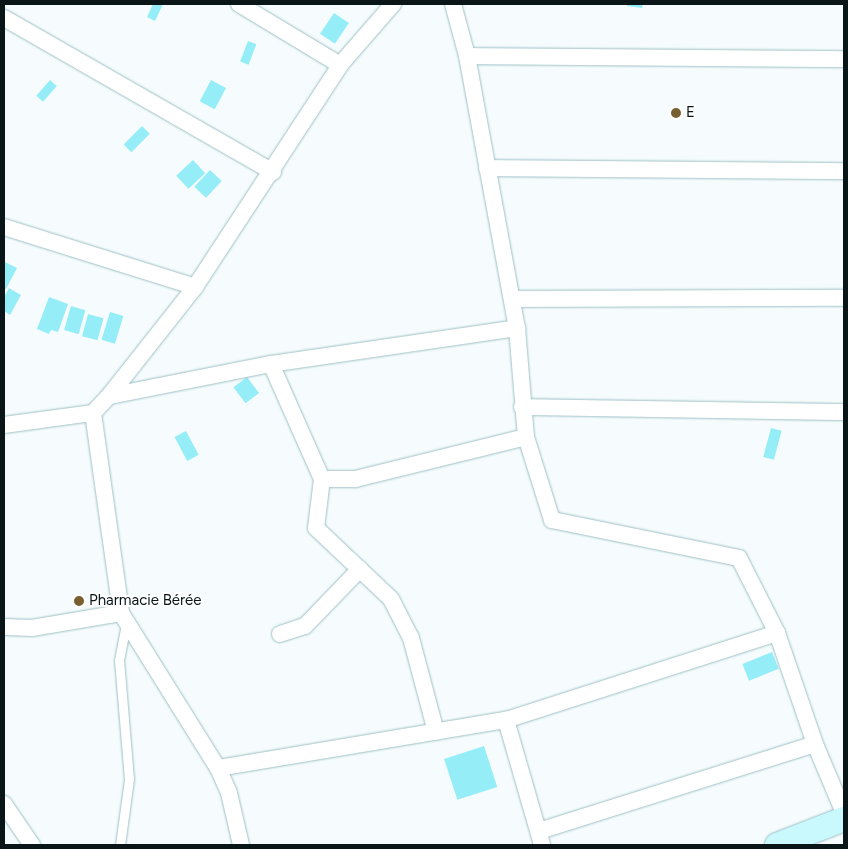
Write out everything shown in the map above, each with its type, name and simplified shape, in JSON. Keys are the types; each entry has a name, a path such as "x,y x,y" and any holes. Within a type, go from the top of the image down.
{"main road":[{"path":"777,845 844,819"}],"street":[{"path":"239,4 340,65"},
{"path":"4,425 92,413 109,396 195,286 273,172 340,65 393,4"},
{"path":"453,4 467,56 517,328 522,407 526,437 552,520 739,558 777,632 815,744 844,813"},
{"path":"4,18 273,172"},
{"path":"467,56 844,59"},
{"path":"487,168 844,171"},
{"path":"4,227 195,286"},
{"path":"512,299 844,298"},
{"path":"109,396 271,364 517,328"},
{"path":"271,364 322,479 316,528 391,598 411,638 436,732"},
{"path":"522,407 844,412"},
{"path":"92,413 124,619 218,768 229,793 240,845"},
{"path":"322,479 355,479 526,437"},
{"path":"280,634 305,626 360,569"},
{"path":"4,627 32,628 124,619"},
{"path":"218,768 506,720 777,632"},
{"path":"506,720 541,838 815,744"},
{"path":"4,804 32,845"}],"lane":[{"path":"120,845 129,779 119,660 124,619"}],"building":[{"path":"153,4 163,4 155,21 147,17"},
{"path":"627,4 643,4 642,8 627,6"},
{"path":"334,13 349,23 335,44 320,34"},
{"path":"248,41 256,44 249,65 240,62"},
{"path":"50,80 57,86 43,102 36,96"},
{"path":"211,80 226,88 215,109 200,101"},
{"path":"142,126 150,134 131,152 124,144"},
{"path":"193,160 205,173 188,189 176,176"},
{"path":"210,170 222,181 206,198 194,187"},
{"path":"5,262 17,268 6,289 4,288"},
{"path":"9,288 21,295 10,315 4,311 4,297"},
{"path":"49,297 68,304 58,332 51,330 49,334 37,329"},
{"path":"71,306 85,310 79,334 64,330"},
{"path":"110,312 123,316 115,344 102,340"},
{"path":"88,314 103,318 98,340 82,336"},
{"path":"247,377 259,393 245,403 233,387"},
{"path":"771,428 782,431 774,460 763,457"},
{"path":"186,431 199,455 187,461 175,437"},
{"path":"772,652 779,669 749,681 742,664"},
{"path":"484,746 497,787 457,800 444,759"}],"place":[{"name":"E","path":"676,113"},
{"name":"Pharmacie Bérée","path":"79,601"}]}
